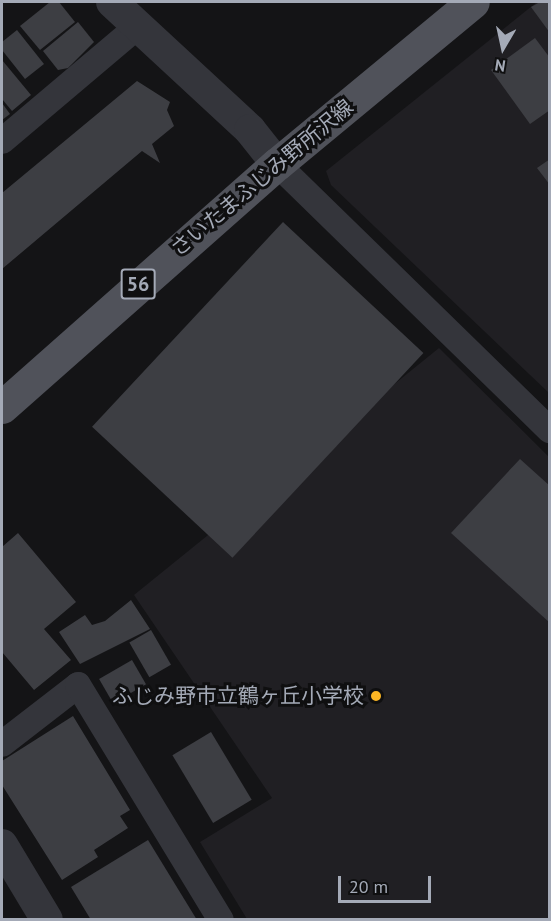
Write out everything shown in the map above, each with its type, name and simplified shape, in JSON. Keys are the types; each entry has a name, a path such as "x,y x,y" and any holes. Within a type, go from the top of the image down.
{"main road":[{"name":"さいたまふじみ野所沢線","path":"2,407 277,164 473,2"}],"street":[{"path":"112,2 249,130 277,164 549,430"},
{"path":"2,141 138,26"},
{"path":"2,744 78,685 221,920"},
{"path":"2,845 47,920"}],"shaded area":[{"path":"537,2 549,2 549,393 331,185 326,171"},
{"name":"ふじみ野市立鶴ヶ丘小学校","path":"439,348 549,457 549,919 247,919 200,842 272,798 134,595"}],"building":[{"path":"50,2 59,2 75,22 40,50 20,26"},
{"path":"540,2 550,2 550,33 531,7"},
{"path":"78,22 94,42 68,68 58,70 43,51"},
{"path":"17,30 44,64 25,79 2,50 2,42"},
{"path":"535,38 550,58 550,110 530,124 491,70"},
{"path":"2,60 31,95 12,111 2,99"},
{"path":"137,81 170,102 167,110 174,126 152,144 160,163 142,151 2,269 2,193"},
{"path":"2,103 10,114 2,120"},
{"path":"550,159 550,185 537,168"},
{"path":"283,222 423,353 232,558 92,427"},
{"path":"520,459 550,486 550,623 451,533"},
{"path":"18,533 76,602 44,629 71,660 34,690 2,652 2,547"},
{"path":"131,600 150,629 80,664 59,632 85,615 92,625 105,621"},
{"path":"151,630 171,665 149,677 129,642"},
{"path":"132,660 146,684 113,703 99,679"},
{"path":"73,716 130,810 120,816 128,828 94,850 98,857 62,880 2,785 2,761"},
{"path":"211,732 252,800 213,823 172,755"},
{"path":"148,840 197,920 91,920 71,887"}],"place":[{"name":"ふじみ野市立鶴ヶ丘小学校","path":"376,696"}]}
